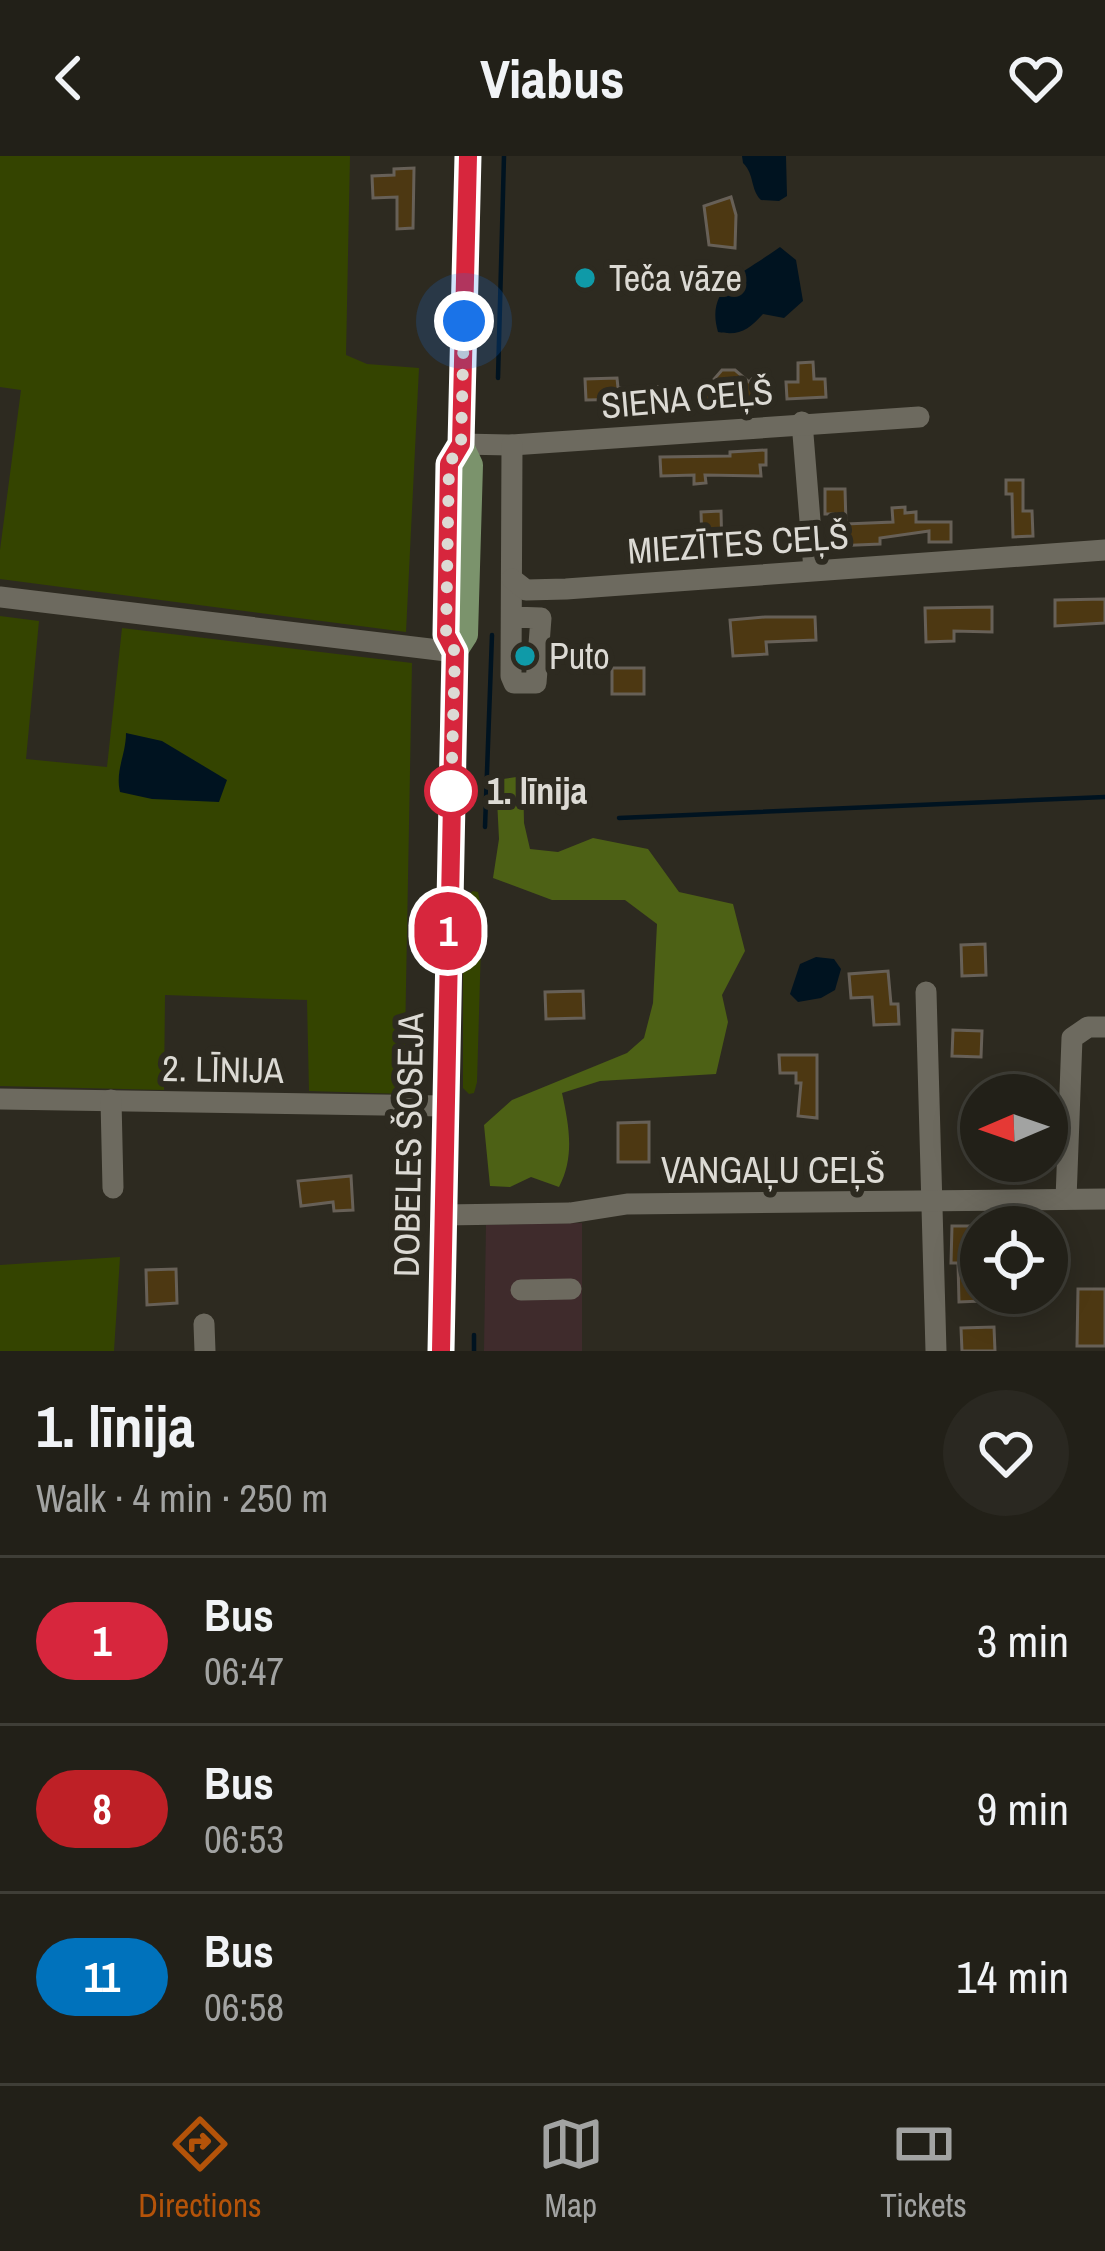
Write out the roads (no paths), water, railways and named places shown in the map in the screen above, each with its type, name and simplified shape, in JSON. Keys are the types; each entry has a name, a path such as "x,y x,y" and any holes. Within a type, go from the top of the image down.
{"main road":[{"name":"DOBELES ŠOSEJA","path":"441,1351 455,652 446,635 449,464 461,444 468,156"}],"street":[{"name":"SIENA CEĻŠ","path":"461,444 512,446 920,417"},
{"path":"802,422 814,570"},
{"path":"512,446 512,579 525,653"},
{"name":"MIEZĪTES CEĻŠ","path":"512,579 526,590 566,589 1105,550"},
{"path":"0,597 455,652"},
{"path":"926,992 937,1351"},
{"path":"1066,1199 1072,1038 1088,1027 1105,1027"},
{"name":"2. LĪNIJA","path":"0,1100 445,1106"},
{"path":"111,1100 113,1188"},
{"name":"VANGAĻU CEĻŠ","path":"442,1215 570,1213 627,1204 1105,1199"},
{"path":"521,1290 571,1289"},
{"path":"204,1324 205,1351"}],"water":[{"path":"742,156 786,156 787,196 779,201 761,200"},
{"path":"780,247 796,260 803,301 784,318 763,314 743,330 718,332 715,316 723,291"},
{"path":"126,733 162,741 227,780 219,802 152,799 120,792"},
{"path":"816,957 834,959 841,969 835,990 798,1002 790,994 800,964"}],"waterway":[{"path":"498,378 504,156"},
{"path":"485,827 492,635"},
{"path":"619,818 1105,797"},
{"path":"474,1335 474,1351"}],"place":[{"name":"Teča vāze","path":"585,278"},
{"name":"Puto","path":"525,656"},
{"name":"1. līnija","path":"451,791"}]}
